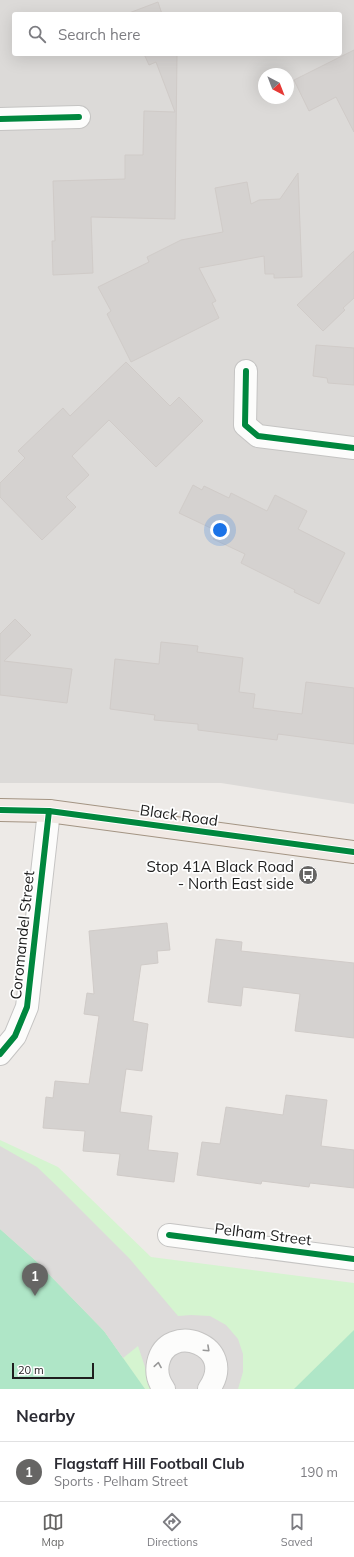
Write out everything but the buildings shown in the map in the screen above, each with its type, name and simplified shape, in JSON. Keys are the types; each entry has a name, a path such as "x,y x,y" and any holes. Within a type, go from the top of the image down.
{"main road":[{"name":"Black Road","path":"0,810 49,811 354,852"}],"street":[{"path":"0,119 79,117"},
{"path":"246,371 245,425 258,436 354,448"},
{"name":"Coromandel Street","path":"0,1054 15,1036 27,1007 49,811"},
{"name":"Pelham Street","path":"169,1235 354,1259"},
{"path":"164,1389 158,1379 157,1369 159,1360 164,1351 171,1344 189,1340 199,1342 213,1355 216,1364 216,1374 209,1389"}],"shaded area":[{"path":"0,0 354,0 354,804 221,783 0,783"},
{"path":"0,1146 37,1167 59,1188 129,1258 178,1316 210,1316 226,1325 238,1339 243,1354 243,1372 238,1389 158,1389 146,1370 138,1346 123,1358 104,1331 36,1261 0,1229"}],"green space":[{"path":"0,1140 58,1167 151,1257 354,1283 354,1389 0,1389"},
{"path":"0,1229 36,1261 104,1331 145,1389 0,1389"},
{"path":"354,1330 354,1389 294,1389"}],"cycle path":[{"path":"0,119 79,117"},
{"path":"246,371 245,425 258,436 354,448"},
{"path":"0,810 49,811 354,852"},
{"path":"0,1054 15,1036 27,1007 49,811"},
{"path":"169,1235 354,1259"}],"place":[{"name":"Stop 41A Black Road - North East side","path":"308,875"},
{"name":"Flagstaff Hill Football Club","path":"35,1296"}]}
